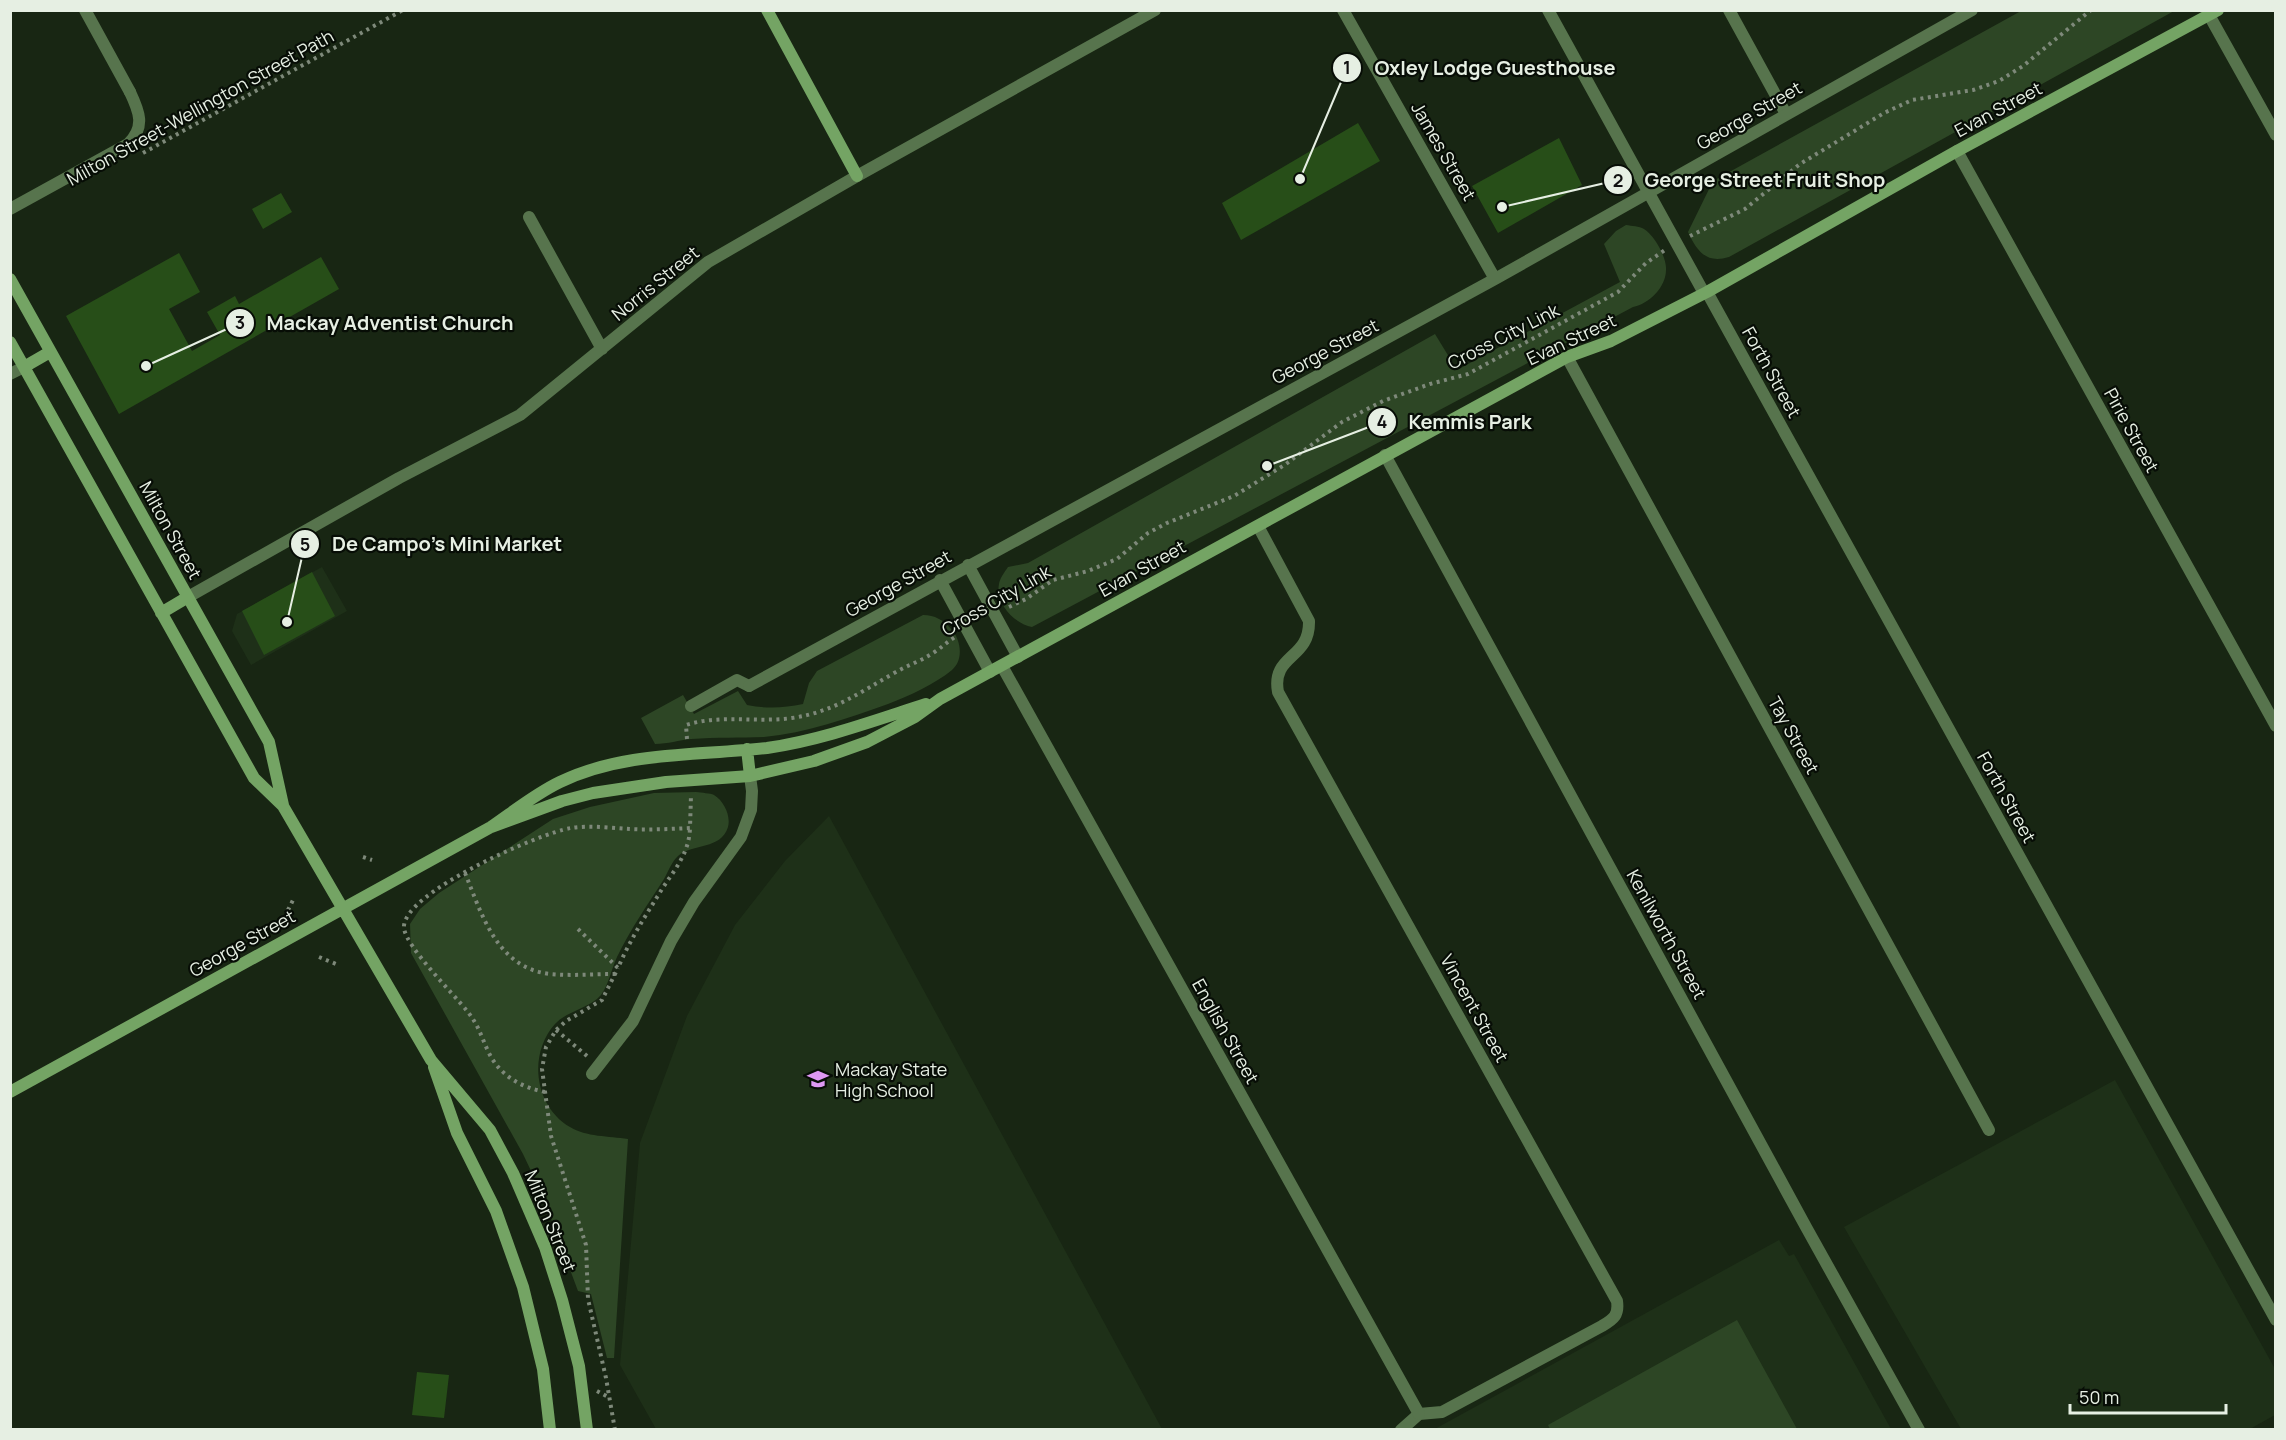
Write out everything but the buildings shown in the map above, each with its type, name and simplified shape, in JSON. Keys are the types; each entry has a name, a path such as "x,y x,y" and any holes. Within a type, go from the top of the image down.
{"street":[{"path":"10,209 121,148 134,138 138,130 139,111 85,10"},
{"path":"767,10 857,176"},
{"name":"Norris Street","path":"188,597 399,478 520,415 708,262 1155,10"},
{"name":"James Street","path":"1343,10 1496,279"},
{"name":"Forth Street","path":"1548,10 2276,1320"},
{"path":"1729,10 1786,114"},
{"name":"George Street","path":"691,706 738,680 749,686 1496,279 1972,10"},
{"path":"2213,13 2276,135"},
{"name":"Evan Street","path":"750,776 814,761 867,742 915,717 940,699 1385,455 1567,357 1611,341 1706,292 2213,13"},
{"name":"Pirie Street","path":"1958,152 2276,726"},
{"path":"529,217 602,348"},
{"name":"Milton Street","path":"10,279 269,742 283,806"},
{"name":"Milton Street","path":"10,342 254,778 283,806 431,1060 490,1130 527,1202 545,1246 579,1366 587,1424"},
{"path":"10,374 50,352"},
{"name":"Tay Street","path":"1567,357 1989,1130"},
{"name":"Kenilworth Street","path":"1385,455 1919,1430"},
{"name":"Vincent Street","path":"1258,526 1309,621 1309,632 1305,644 1285,662 1278,674 1277,689 1281,699 1617,1301 1618,1311 1613,1320 1442,1412 1419,1414"},
{"path":"968,565 1018,657"},
{"path":"940,580 990,672"},
{"path":"161,613 188,597"},
{"name":"English Street","path":"1002,666 1419,1414"},
{"name":"Evan Street","path":"747,749 767,748 826,736 940,699"},
{"path":"596,1070 640,1010 667,949 694,902 741,837 751,810 752,791 747,749"},
{"name":"George Street","path":"10,1092 491,827 562,781 618,764 687,753 747,749"},
{"name":"George Street","path":"491,827 577,797 644,785 750,776"},
{"name":"Milton Street","path":"431,1060 467,1154 496,1211 520,1277 532,1317 543,1369 550,1427"},
{"path":"1401,1430 1419,1414"}],"path":[{"name":"Milton Street-Wellington Street Path","path":"139,156 403,10"},
{"name":"Cross City Link","path":"995,615 1026,599 1053,580 1088,571 1117,559 1148,534 1167,523 1234,496 1286,464 1342,422 1383,401 1430,384 1468,374 1618,292 1646,263 1677,242 1744,209 1800,164 1884,113 1912,100 1973,90 1999,81 2023,66 2091,10"},
{"name":"Cross City Link","path":"687,753 686,725 723,718 792,718 824,710 852,699 896,672 932,654 967,631"},
{"path":"615,1430 588,1299 586,1245 551,1136 542,1069 543,1058 556,1030 574,1016 597,1004 608,992 626,950 646,914 686,853 692,808 690,780"},
{"path":"545,1092 526,1087 502,1071 488,1050 478,1024 410,944 404,925 406,916 431,894 465,873 537,837 574,828 690,828"},
{"path":"363,857 372,860"},
{"path":"465,873 494,940 521,965 550,974 616,974"},
{"path":"288,910 294,900"},
{"path":"578,929 618,968"},
{"path":"319,957 336,964"},
{"path":"556,1030 596,1070"}],"shaded area":[{"path":"2021,11 2174,11 1729,257 1714,259 1708,257 1695,245 1688,232 1713,181"},
{"path":"1626,225 1640,227 1648,232 1665,260 1666,270 1663,283 1656,294 1645,302 1032,627 1019,622 1003,606 999,584 1008,567 1028,563 1435,334 1457,370 1620,282 1604,244 1616,231"},
{"path":"322,567 347,611 251,665 232,631 237,614"},
{"path":"923,615 939,619 954,633 960,649 958,661 952,670 938,680 888,704 827,724 780,735 691,739 660,744 655,744 641,718 683,695 694,714 738,691 747,705 775,708 803,704 809,683 817,671"},
{"path":"696,792 714,795 724,805 729,823 724,834 713,843 691,849 676,858 622,947 601,995 555,1024 546,1036 538,1064 542,1093 558,1118 583,1133 628,1139 614,1358 607,1358 591,1294 578,1291 541,1192 523,1154 411,953 410,924 420,909 439,893 553,819 590,807 654,793"},
{"name":"Mackay State High School","path":"829,816 1162,1429 656,1429 620,1365 640,1143 687,1016 735,925 785,861"},
{"path":"2115,1080 2275,1369 2275,1415 2248,1430 1961,1429 1844,1227"},
{"path":"1779,1240 1789,1256 1794,1254 1891,1429 1433,1430"},
{"path":"1737,1320 1797,1429 1550,1429 1548,1425"}],"place":[{"name":"Oxley Lodge Guesthouse","path":"1300,179"},
{"name":"George Street Fruit Shop","path":"1502,207"},
{"name":"Mackay Adventist Church","path":"146,366"},
{"name":"Kemmis Park","path":"1267,466"},
{"name":"De Campo's Mini Market","path":"287,622"},
{"name":"Mackay State High School","path":"818,1079"}]}
